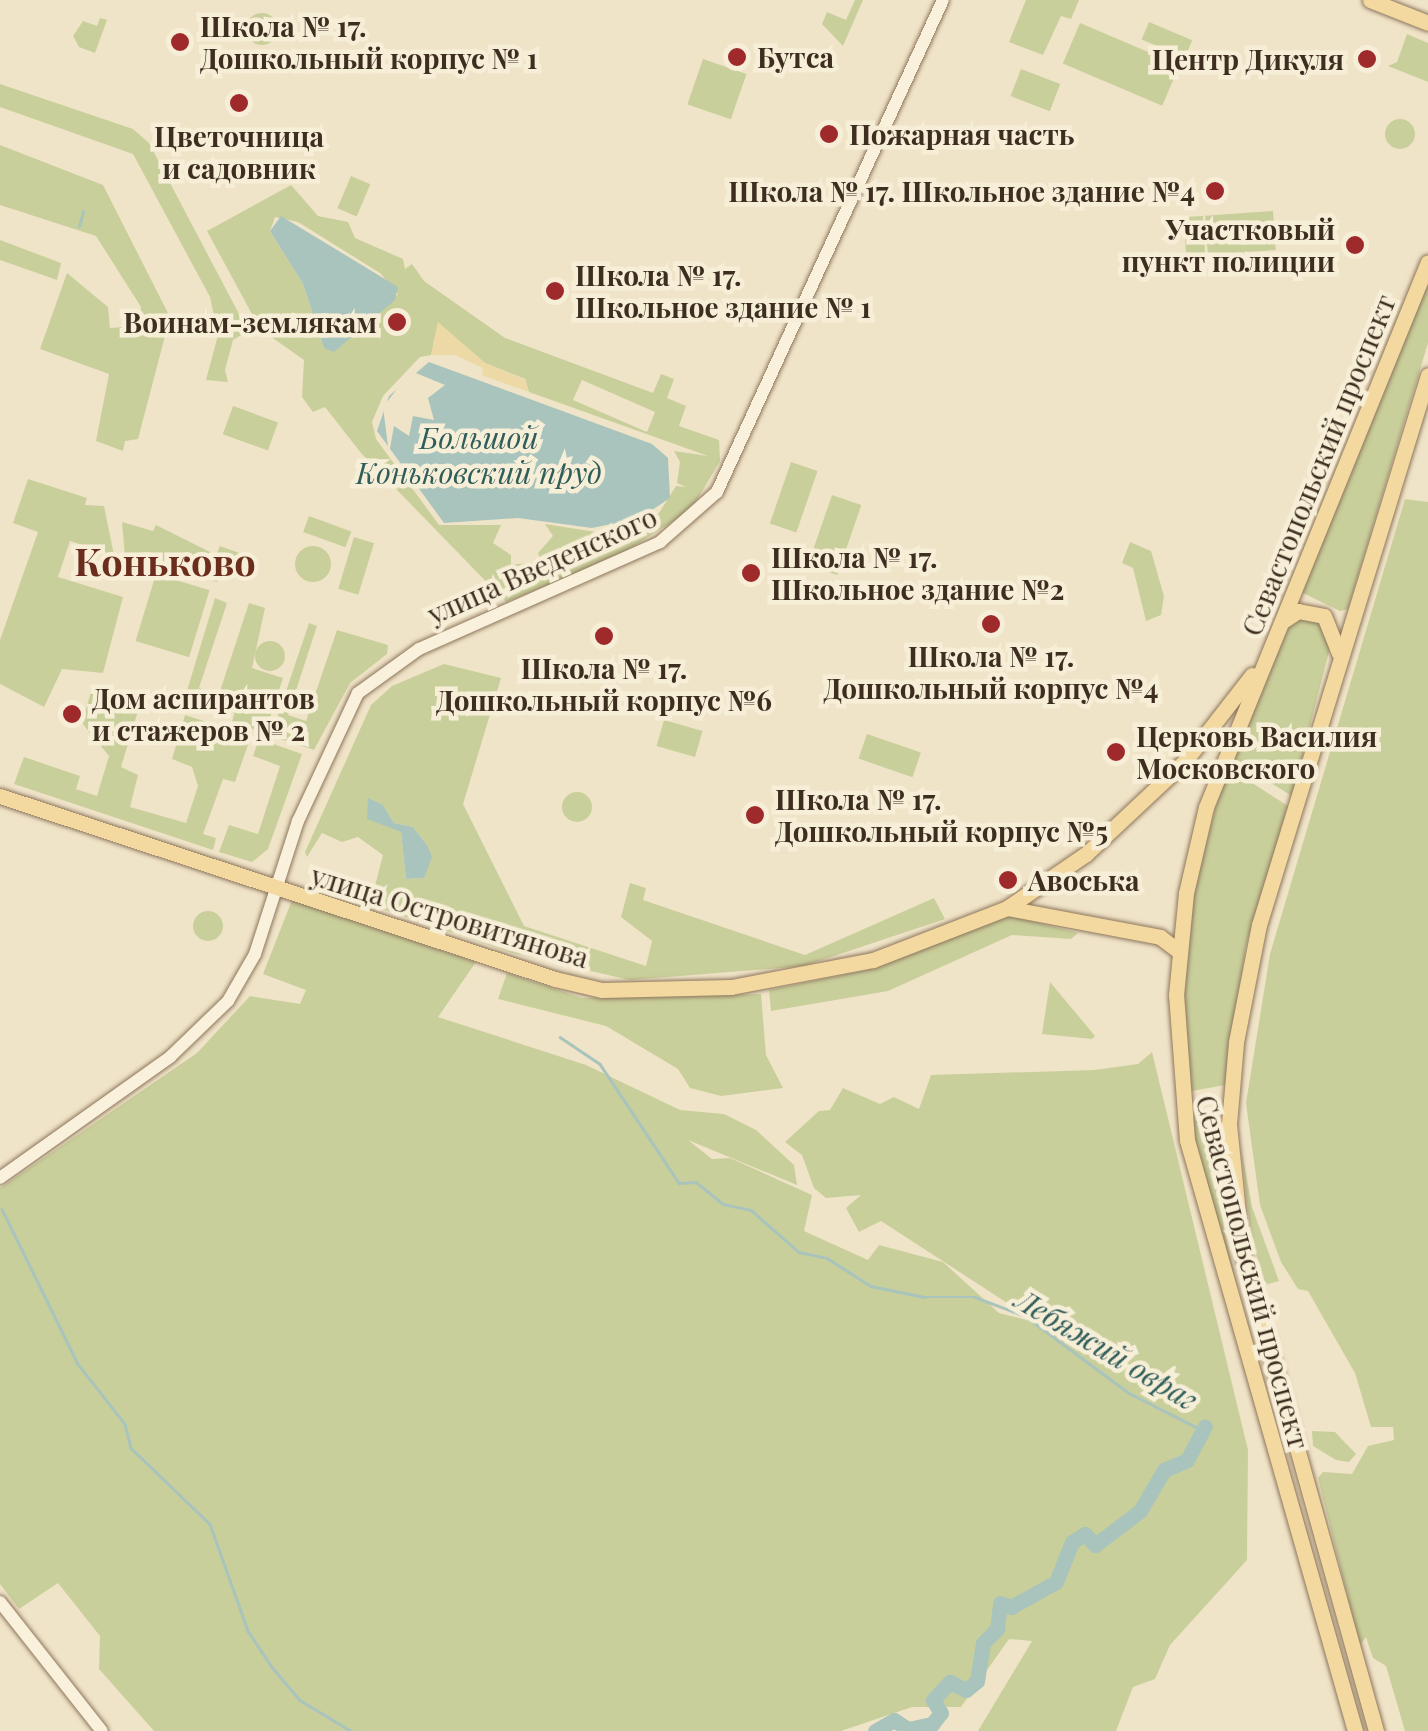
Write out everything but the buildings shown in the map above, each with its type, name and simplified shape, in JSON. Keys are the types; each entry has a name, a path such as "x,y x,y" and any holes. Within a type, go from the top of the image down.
{"main road":[{"path":"1370,0 1428,23"},
{"name":"Севастопольский проспект","path":"1355,1731 1234,1308 1179,1099 1180,952 1206,807 1428,262"},
{"name":"Севастопольский проспект","path":"1376,1731 1256,1302 1228,1165 1236,1042 1259,925 1428,374"},
{"path":"1279,625 1298,612 1324,616 1337,635 1339,662"},
{"name":"улица Островитянова","path":"0,796 555,980 618,990 796,980 874,960 1007,908 1086,854 1185,762 1269,652"},
{"path":"1007,908 1140,933 1180,952"}],"street":[{"name":"улица Введенского","path":"0,1178 215,1018 255,954 274,887 329,744 358,693 418,649 660,542 717,492 942,0"},
{"path":"0,1602 102,1731"}],"green space":[{"path":"855,0 863,0 843,46 822,24 827,12 846,20"},
{"path":"1026,0 1079,0 1071,19 1061,16 1043,55 1009,42"},
{"path":"262,13 273,18 278,29 273,40 262,45 251,40 246,29 251,18"},
{"path":"100,18 107,20 95,53 79,47 73,36 83,21 97,26"},
{"path":"1149,22 1192,40 1185,58 1142,39"},
{"path":"1080,23 1179,65 1162,106 1063,64"},
{"path":"1407,34 1428,43 1428,82 1388,66 1397,62"},
{"path":"703,59 746,74 731,119 687,104"},
{"path":"1021,69 1060,84 1050,111 1011,96"},
{"path":"0,84 133,129 149,143 248,331 233,340 225,370 228,382 206,380 218,335 210,297 133,154 0,107"},
{"path":"1400,119 1411,123 1415,134 1411,145 1400,149 1389,145 1385,134 1389,123"},
{"path":"0,145 103,185 170,317 138,439 125,441 123,451 96,441 109,374 40,349 67,273 108,307 110,328 138,326 141,307 96,236 0,205"},
{"path":"351,176 370,184 357,216 337,208"},
{"path":"291,185 318,216 348,222 355,238 403,259 405,269 412,264 424,281 505,338 653,393 661,374 674,379 667,398 686,406 679,426 719,440 720,461 691,510 618,556 506,602 361,453 325,407 313,412 302,397 304,360 260,329 207,231","holes":["275,217 298,222 380,273 398,294 358,335 324,348 303,284 270,231","438,323 485,363 525,379 529,392 708,456 674,451 680,462 677,483 686,487 676,486 659,513 596,532 545,524 553,536 538,553 541,561 511,565 511,555 493,543 501,525 439,525 376,439 372,422 383,396 420,357 431,355","582,380 655,412 647,432 573,400"]},
{"path":"1273,211 1276,250 1208,255 1205,216"},
{"path":"1203,216 1205,254 1186,255 1184,217"},
{"path":"0,240 61,263 57,280 0,260"},
{"path":"1428,277 1428,343 1348,609 1340,611 1301,592"},
{"path":"233,406 278,422 268,451 223,434"},
{"path":"791,462 817,471 796,533 770,523"},
{"path":"28,479 87,498 85,505 104,506 114,555 70,541 58,577 123,597 103,673 62,669 44,707 0,684 0,640 38,532 13,523"},
{"path":"832,495 861,505 837,575 808,565"},
{"path":"1405,499 1428,502 1428,1731 1405,1731 1386,1666 1373,1658 1366,1637 1360,1645 1318,1478 1323,1472 1352,1474 1368,1446 1394,1440 1393,1427 1371,1427 1355,1373 1308,1291 1298,1289 1281,1262 1260,1205 1246,1103 1270,954"},
{"path":"309,516 351,531 345,547 303,532"},
{"path":"122,522 153,531 156,525 216,555 220,546 248,556 240,578 222,573 217,582 125,557"},
{"path":"354,537 374,543 358,595 338,589"},
{"path":"1130,542 1151,551 1164,596 1161,615 1146,621 1133,568 1122,563"},
{"path":"313,546 326,551 331,564 326,577 313,582 300,577 295,564 300,551"},
{"path":"156,574 210,590 189,657 136,641"},
{"path":"215,598 227,603 199,688 219,694 249,603 265,608 252,668 283,678 265,733 232,722 235,710 186,694"},
{"path":"1293,618 1321,619 1332,640 1292,796 1230,758"},
{"path":"309,623 317,626 288,715 306,721 337,630 388,645 387,654 350,683 314,750 271,736"},
{"path":"270,641 281,645 285,656 281,667 270,671 259,667 255,656 259,645"},
{"path":"444,664 501,678 463,804 524,926 646,966 652,941 621,917 630,883 646,888 643,900 805,955 934,898 945,919 804,966 630,980 512,953 370,905 383,855 358,837 342,842 322,833 307,857 305,852 371,705 392,686","holes":["383,805 394,823 413,827 427,845 424,878 406,879 401,832 391,826"]},
{"path":"93,685 141,701 121,767 138,775 130,807 186,823 198,786 192,767 172,759 185,715 251,736 235,782 223,779 203,834 216,838 213,850 14,784 24,757 80,776 76,789 97,796 109,756 82,723"},
{"path":"664,720 702,731 695,757 657,746"},
{"path":"867,734 921,753 912,777 859,759"},
{"path":"259,739 302,754 268,849 252,862 219,852 229,825 258,834 280,766 253,756"},
{"path":"1226,766 1288,806 1246,946 1225,1085 1192,1091 1185,1083 1184,1001 1194,891"},
{"path":"577,792 591,801 592,807 583,821 577,822 563,813 562,807 571,793"},
{"path":"292,900 476,962 438,1017 586,1065 680,1110 724,1114 756,1130 794,1165 797,1185 688,1140 712,1159 730,1158 812,1195 804,1231 868,1260 879,1245 943,1262 999,1313 1038,1323 881,1221 859,1232 846,1208 861,1195 826,1198 814,1188 802,1155 785,1142 819,1111 830,1110 843,1088 880,1104 894,1097 919,1109 931,1075 1094,1070 1138,1064 1152,1052 1248,1450 1247,1560 1170,1645 1155,1679 1133,1687 1116,1731 978,1731 1032,1641 1009,1639 961,1707 912,1707 841,1731 154,1731 99,1669 100,1636 58,1583 19,1609 0,1584 0,1188 197,1053 250,996 300,1004 306,990 263,974"},
{"path":"208,911 222,920 223,926 214,940 208,941 194,932 193,926 202,912"},
{"path":"1004,914 1078,933 1071,939 1012,935 888,991 771,1011 769,990 867,970"},
{"path":"507,973 582,998 761,994 766,1055 783,1088 721,1096 690,1088 678,1069 606,1026 498,999"},
{"path":"1050,982 1095,1036 1092,1039 1042,1034"},
{"path":"1201,1107 1215,1116 1224,1228 1241,1303 1190,1122"},
{"path":"1241,1147 1252,1207 1279,1281 1265,1285 1251,1236"},
{"path":"1312,1431 1335,1432 1356,1454 1349,1462 1336,1460 1313,1446"}],"sand":[{"path":"438,322 485,363 525,380 529,392 482,375 483,368 455,355 431,355"}],"water":[{"path":"281,216 398,287 395,300 334,352 324,348 303,284 270,231"},
{"name":"Большой Коньковский пруд","path":"429,362 652,444 668,458 670,498 640,518 592,528 518,518 444,523 377,431 389,396"},
{"path":"368,798 383,805 394,823 413,827 427,845 432,857 424,878 406,879 401,832 367,819"}],"pier":[{"path":"411,371 445,385 428,398 434,420 413,416 409,436 394,426 389,454 383,407"}],"waterway":[{"path":"79,226 83,212"},
{"name":"Лебяжий овраг","path":"560,1037 600,1064 679,1183 696,1182 723,1204 751,1210 799,1252 827,1258 871,1286 924,1297 975,1297 1025,1316 1129,1393 1200,1429"},
{"path":"2,1209 78,1364 125,1424 131,1448 210,1524 248,1631 272,1667 300,1700 351,1731"},
{"path":"875,1731 894,1720 908,1729 932,1724 941,1713 933,1700 950,1682 966,1690 977,1681 983,1643 997,1629 1000,1603 1011,1607 1056,1582 1072,1542 1085,1534 1095,1545 1140,1511 1164,1470 1187,1460 1205,1426"},
{"path":"918,1731 921,1728"}],"place":[{"name":"Школа № 17. Дошкольный корпус № 1","path":"180,42"},
{"name":"Бутса","path":"737,57"},
{"name":"Центр Дикуля","path":"1367,59"},
{"name":"Цветочница и садовник","path":"239,103"},
{"name":"Пожарная часть","path":"829,134"},
{"name":"Школа № 17. Школьное здание №4","path":"1215,191"},
{"name":"Участковый пункт полиции","path":"1355,245"},
{"name":"Школа № 17. Школьное здание № 1","path":"555,291"},
{"name":"Воинам-землякам","path":"397,322"},
{"name":"Школа № 17. Школьное здание №2","path":"751,573"},
{"name":"Школа № 17. Дошкольный корпус №4","path":"991,624"},
{"name":"Школа № 17. Дошкольный корпус №6","path":"604,636"},
{"name":"Дом аспирантов и стажеров № 2","path":"72,714"},
{"name":"Церковь Василия Московского","path":"1116,752"},
{"name":"Школа № 17. Дошкольный корпус №5","path":"755,815"},
{"name":"Авоська","path":"1008,880"}],"district":[{"name":"Коньково","path":"165,561"}]}
